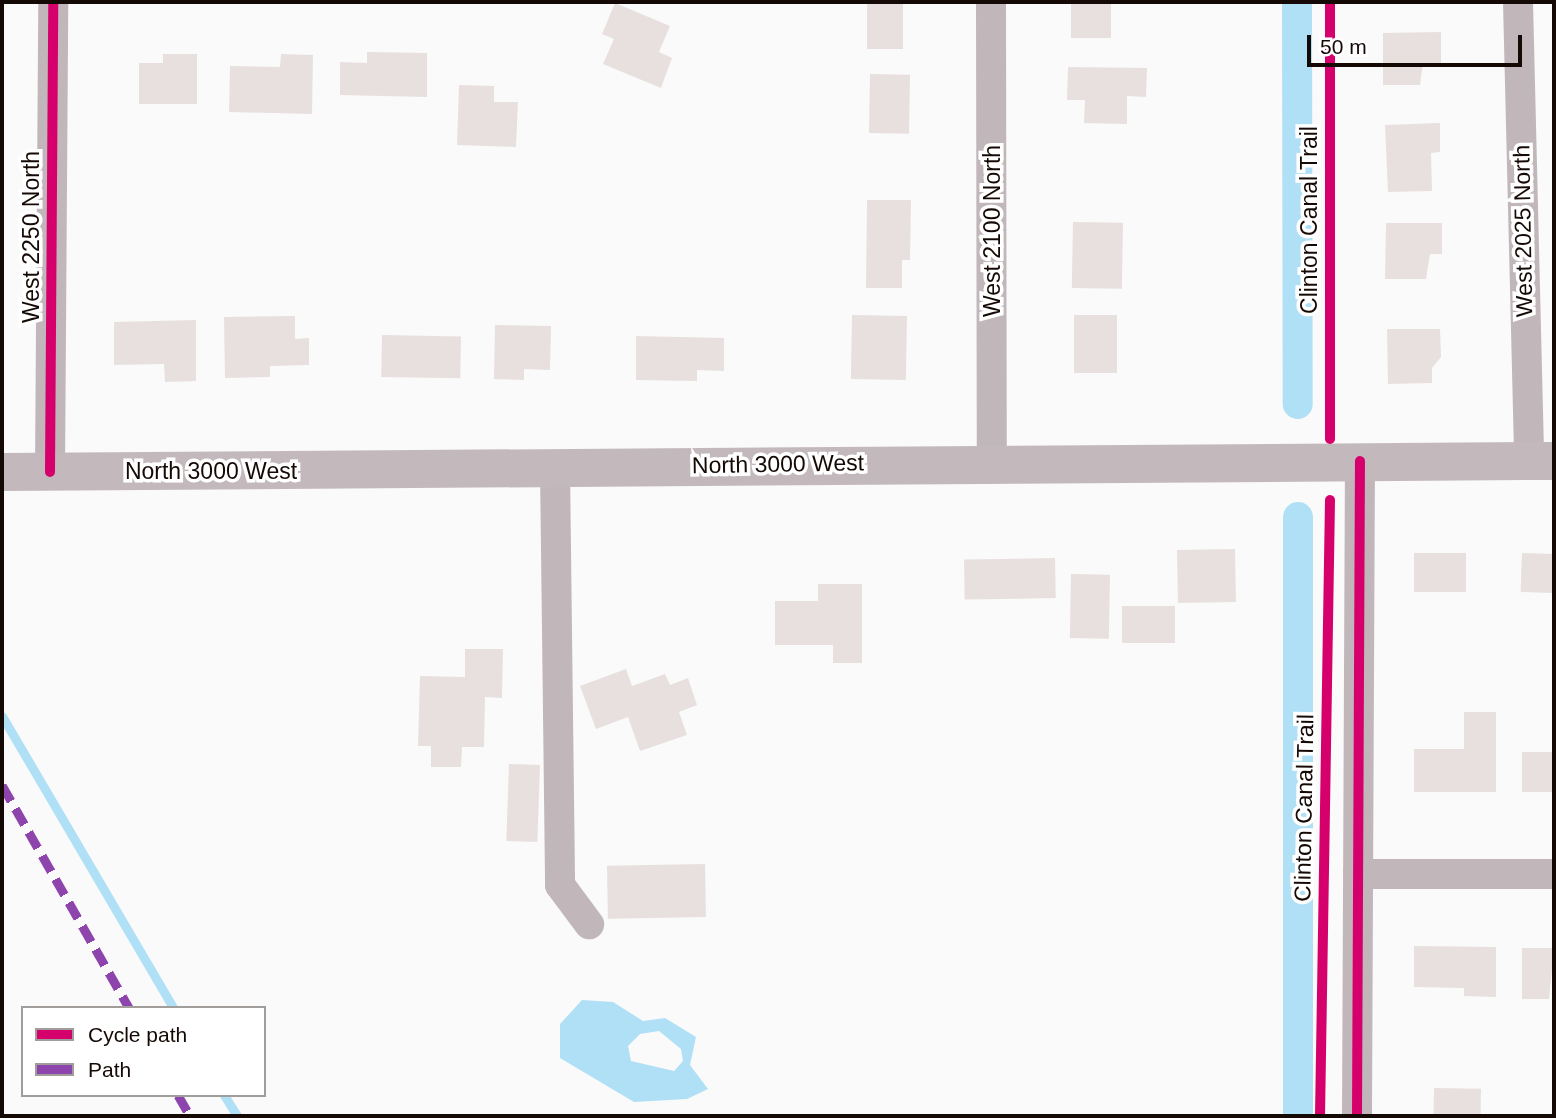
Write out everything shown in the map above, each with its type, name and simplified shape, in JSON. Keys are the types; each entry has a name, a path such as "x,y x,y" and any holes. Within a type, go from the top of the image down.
{"main road":[{"name":"North 3000 West","path":"2,472 555,468 992,460 1541,461"}],"street":[{"name":"West 2250 North","path":"50,472 53,2"},
{"name":"West 2100 North","path":"992,2 992,460"},
{"name":"West 2025 North","path":"1518,2 1541,461"},
{"path":"1357,1116 1360,461"},
{"path":"555,468 560,885 572,909 589,924"},
{"path":"1358,874 1554,874"}],"water":[{"path":"582,1000 613,1002 643,1021 665,1018 696,1037 690,1065 708,1089 687,1099 634,1102 560,1058 560,1024","holes":["659,1031 681,1049 683,1061 674,1071 631,1061 628,1046 640,1034"]}],"building":[{"path":"867,2 903,2 903,49 867,49"},
{"path":"1071,2 1111,2 1111,38 1071,38"},
{"path":"615,3 670,26 659,52 672,58 661,88 603,64 614,39 602,34"},
{"path":"1441,32 1441,63 1423,63 1420,85 1383,85 1383,33"},
{"path":"367,52 427,53 427,97 340,95 340,62 367,63"},
{"path":"163,54 197,54 197,104 139,104 139,63 163,63"},
{"path":"281,54 313,55 312,114 229,112 230,66 280,67"},
{"path":"1068,67 1147,68 1146,97 1127,96 1127,124 1084,123 1085,100 1067,100"},
{"path":"870,74 910,75 909,134 869,133"},
{"path":"459,85 494,86 494,102 518,102 516,147 457,145"},
{"path":"1440,123 1440,152 1431,153 1432,191 1388,192 1385,125"},
{"path":"867,200 911,200 910,260 902,260 902,288 866,288"},
{"path":"1073,222 1123,223 1122,289 1072,288"},
{"path":"1386,223 1442,223 1442,254 1430,254 1426,279 1385,279"},
{"path":"852,315 907,316 906,380 851,379"},
{"path":"1074,315 1117,315 1117,373 1074,373"},
{"path":"295,316 295,339 309,338 309,365 270,366 270,377 225,378 224,317"},
{"path":"196,320 196,381 165,382 164,364 114,365 114,322"},
{"path":"495,325 551,326 550,370 524,369 524,380 494,379"},
{"path":"1387,329 1440,329 1441,357 1432,368 1432,383 1388,384"},
{"path":"382,335 461,336 460,378 381,377"},
{"path":"636,336 724,338 724,371 697,370 697,381 636,380"},
{"path":"1235,549 1236,602 1178,603 1177,550"},
{"path":"1414,553 1466,553 1466,592 1414,592"},
{"path":"1522,553 1554,554 1553,593 1521,592"},
{"path":"1055,558 1056,598 965,600 964,560"},
{"path":"1071,574 1110,575 1109,639 1070,638"},
{"path":"818,584 862,584 862,663 833,663 833,645 775,645 775,601 818,601"},
{"path":"1122,606 1175,606 1175,643 1122,643"},
{"path":"465,649 503,649 502,698 485,697 484,747 462,747 461,767 431,767 431,746 418,746 420,676 465,677"},
{"path":"626,669 632,686 665,674 670,685 688,678 697,705 679,712 687,735 640,751 628,717 596,729 580,686"},
{"path":"1464,712 1496,712 1496,792 1414,792 1414,749 1464,749"},
{"path":"1522,752 1554,752 1554,792 1522,792"},
{"path":"509,764 540,765 537,842 506,841"},
{"path":"705,864 706,917 608,919 607,866"},
{"path":"1414,946 1496,947 1496,997 1464,996 1464,988 1414,987"},
{"path":"1522,948 1554,948 1549,999 1522,999"},
{"path":"1434,1088 1481,1089 1481,1116 1434,1116"}],"waterway":[{"path":"1297,2 1298,404"},
{"path":"1298,517 1298,1116"},
{"path":"2,716 172,1006"},
{"path":"225,1097 237,1116"}],"marked path":[{"path":"2,785 128,1006"},
{"path":"179,1097 190,1116"}],"cycle path":[{"path":"50,472 53,2"},
{"name":"Clinton Canal Trail","path":"1330,2 1330,439"},
{"path":"1357,1116 1360,461"},
{"name":"Clinton Canal Trail","path":"1320,1116 1330,500"}]}
